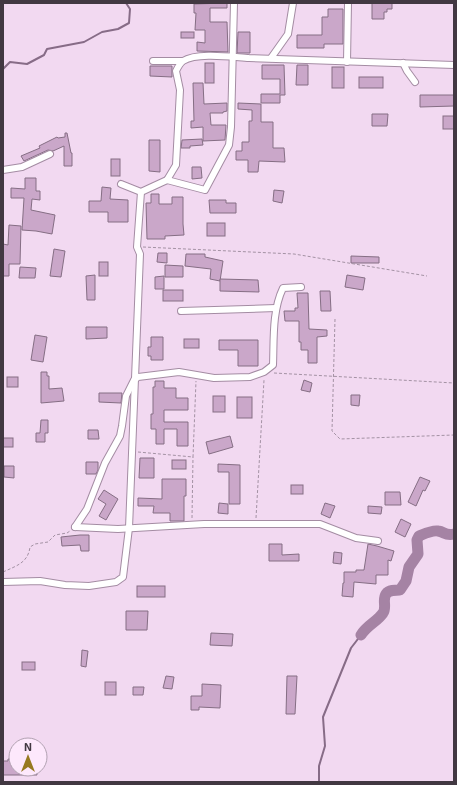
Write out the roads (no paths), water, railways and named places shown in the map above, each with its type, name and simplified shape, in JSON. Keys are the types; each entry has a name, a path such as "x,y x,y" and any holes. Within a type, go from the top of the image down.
{"street":[{"path":"167,180 204,190 229,145 234,3"},
{"path":"271,58 288,34 293,3"},
{"path":"347,62 348,3"},
{"path":"153,61 182,61 190,58 219,56 454,65"},
{"path":"121,184 141,192 167,180 176,165 180,90 176,71 182,61"},
{"path":"403,63 415,82"},
{"path":"3,170 22,166 50,154"},
{"path":"3,582 40,581 64,585 88,586 116,582 123,577 129,528 140,254 137,247 141,192"},
{"path":"301,287 283,288 278,298 276,308 273,365 264,372 250,376 214,378 179,372 138,377 134,380 126,396 120,436 105,463 86,509 75,527 129,528 192,525 320,524 356,538 378,541"},
{"path":"181,311 276,308"}],"waterway":[{"path":"3,69 10,62 27,64 44,55 47,49 84,42 102,32 118,29 129,23 130,9 126,3"},
{"path":"361,635 366,628 383,613 386,594 390,591 400,590 406,581 409,567 418,554 417,540 419,536 428,532 436,531 449,535 454,534"},
{"path":"319,782 319,766 325,746 323,717 351,648 361,635"}]}
